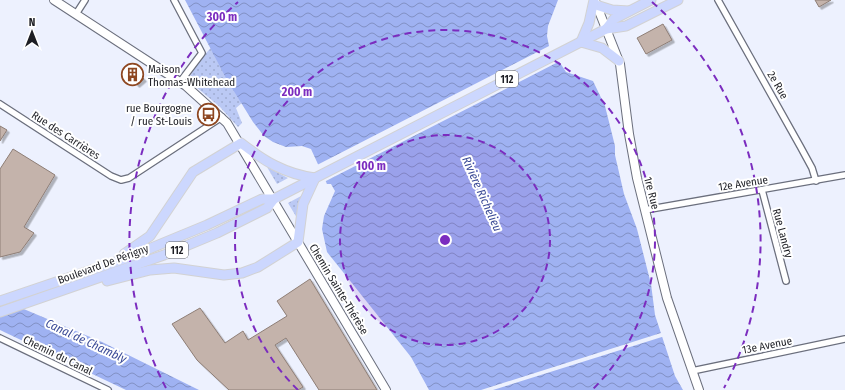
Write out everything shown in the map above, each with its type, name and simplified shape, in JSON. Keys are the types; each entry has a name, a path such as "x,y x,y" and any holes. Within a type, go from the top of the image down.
{"main road":[{"name":"112","path":"606,29 614,19 651,0"},
{"name":"112","path":"581,42 606,29 626,26 678,0"},
{"path":"619,60 602,48 581,42 589,23 595,2 612,10 630,11"},
{"name":"Boulevard De Périgny","path":"0,312 85,284 164,255 212,235 267,208 274,199 581,42"},
{"path":"85,284 113,280 167,268 185,268 224,275 242,273 258,267 298,242 303,204 315,178 292,174 276,168 241,143 193,172 150,236 138,246 105,265"},
{"name":"Boulevard De Périgny","path":"0,301 105,265 179,237 262,199 274,199"}],"street":[{"name":"Chemin Sainte-Thérèse","path":"54,0 180,82 222,117 241,143 386,390"},
{"path":"76,14 85,0"},
{"path":"174,0 202,53 180,82"},
{"name":"2e Rue","path":"718,0 802,150 816,181"},
{"name":"1re Rue","path":"595,2 619,60 631,148 645,210 667,298 700,390"},
{"name":"Rue des Carrières","path":"0,104 111,176 121,180 129,178 222,117"},
{"name":"12e Avenue","path":"645,210 845,176"},
{"name":"Rue Landry","path":"762,190 786,281"},
{"name":"Chemin du Canal","path":"0,338 108,390"},
{"name":"13e Avenue","path":"692,371 845,339"}],"shaded area":[{"path":"211,48 242,103 236,108 242,123 238,127 220,107 189,81 202,58"},
{"path":"267,167 288,178 277,184"},
{"path":"303,195 297,218 288,203"}],"water":[{"name":"Rivière Richelieu","path":"185,0 558,0 548,26 547,36 549,46 566,72 593,81 605,106 615,146 615,155 624,194 637,229 651,284 655,315 675,376 683,390 429,390 411,357 327,252 322,229 324,216 335,191 331,184 327,184 311,149 302,146 286,147 273,142 264,136 253,122 227,80"},
{"name":"Canal de Chambly","path":"0,299 102,342 199,390 126,390 0,330"}],"pier":[{"path":"551,45 560,61 324,182 315,162 317,165"},
{"path":"664,332 665,336 493,390 481,390"}],"building":[{"path":"815,0 831,0 819,7"},
{"path":"663,24 672,40 646,54 637,38"},
{"name":"Maison Thomas-Whitehead","path":"129,65 144,79 137,85 123,71"},
{"path":"0,126 7,130 0,141"},
{"path":"13,149 55,175 24,227 34,233 20,252 0,257 0,169"},
{"path":"310,279 377,390 319,390 286,338 275,345 303,387 298,390 229,390 197,360 172,324 200,308 225,343 243,331 248,340 287,316 277,301"}],"place":[{"name":"Maison Thomas-Whitehead","path":"133,75"},
{"name":"rue Bourgogne / rue St-Louis","path":"208,114"}]}
